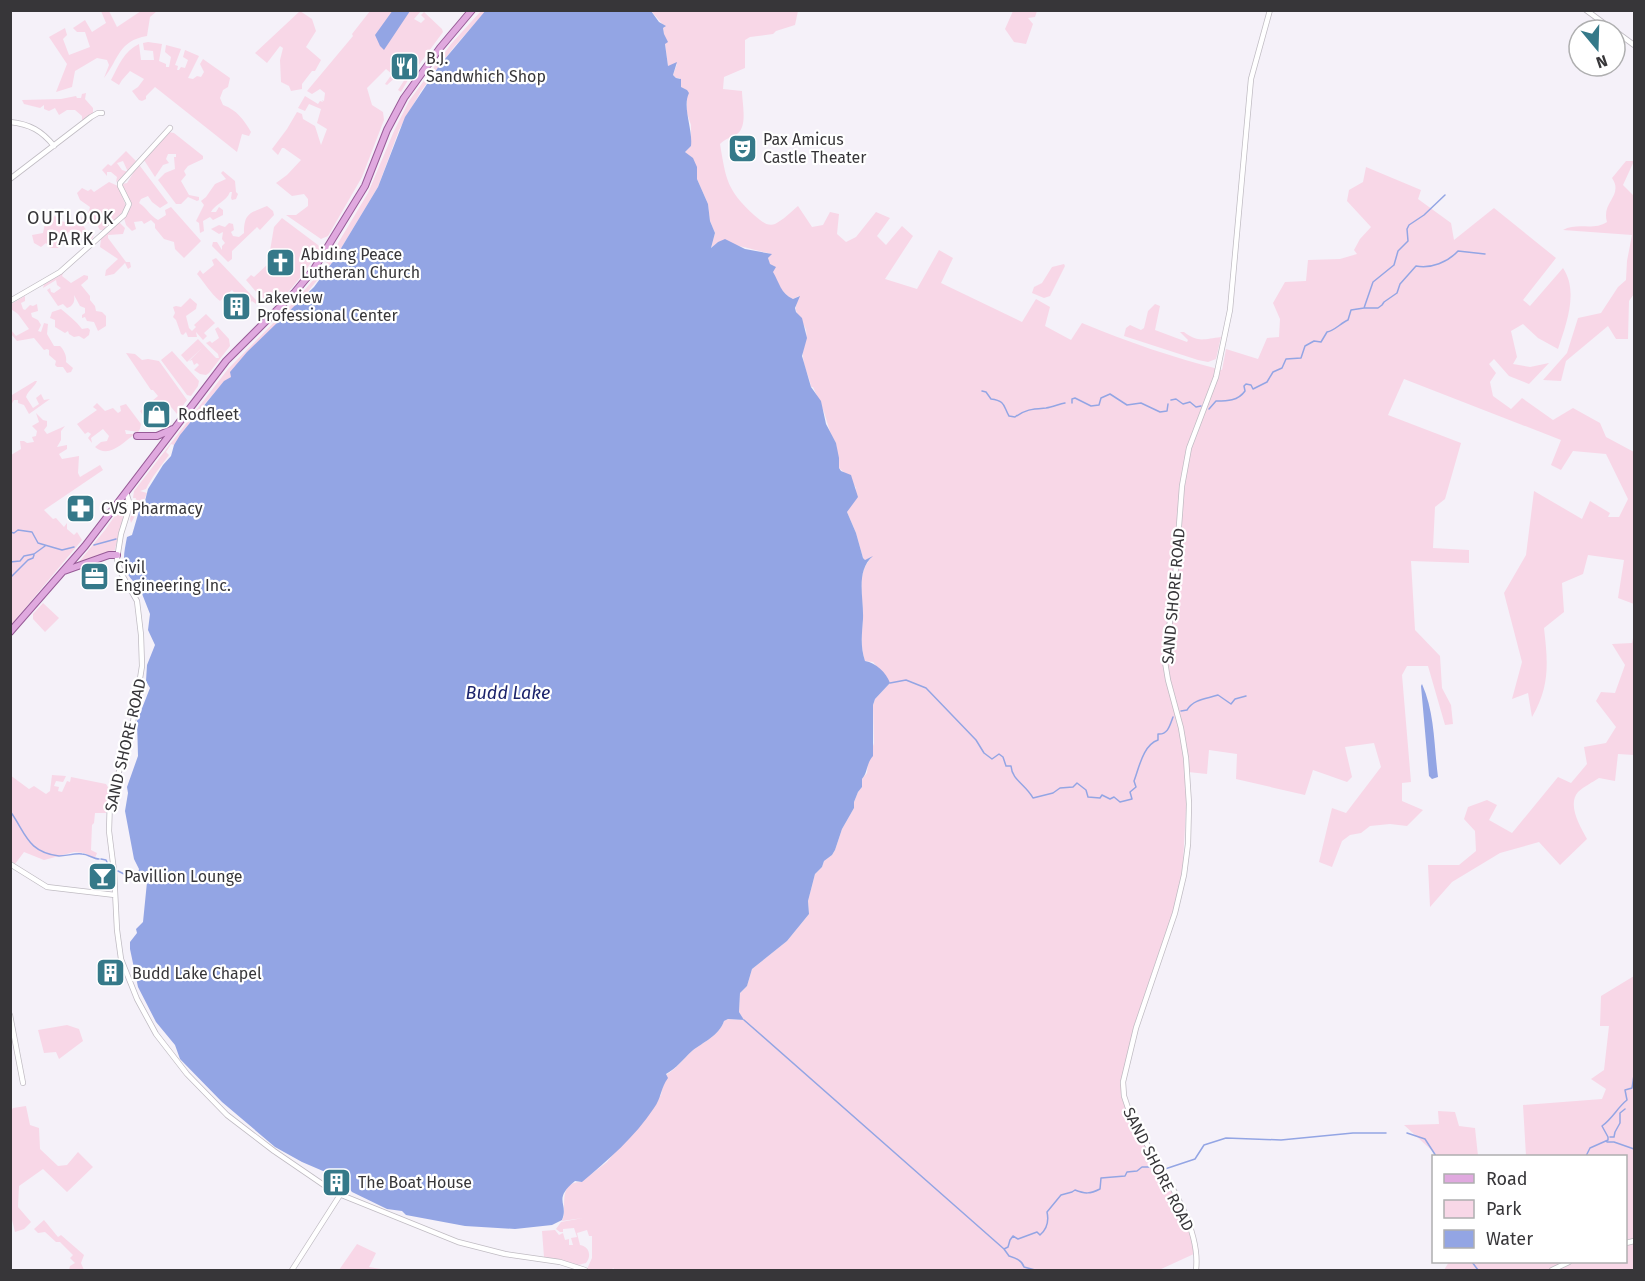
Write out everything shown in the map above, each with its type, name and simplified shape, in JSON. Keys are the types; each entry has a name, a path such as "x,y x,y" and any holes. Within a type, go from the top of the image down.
{"main road":[{"path":"10,632 64,571 230,356 295,292 317,264 365,186 387,130 404,98 472,10"},
{"path":"137,436 158,436 176,427"},
{"path":"64,571 109,555 117,555"}],"street":[{"name":"SAND SHORE ROAD","path":"1196,1270 1197,1253 1190,1225 1128,1110 1123,1086 1136,1028 1170,928 1186,863 1189,791 1186,758 1167,676 1165,655 1175,579 1185,467 1192,439 1214,384 1225,335 1234,275 1251,74 1270,10"},
{"path":"10,178 91,117 102,113"},
{"path":"10,122 36,129 54,146"},
{"path":"10,302 60,272 124,215 129,204 120,183 171,128"},
{"path":"117,555 130,505 126,492"},
{"name":"SAND SHORE ROAD","path":"117,555 121,573 136,601 142,660 138,701 131,735 110,802 109,831 118,941 124,968 145,1016 166,1049 202,1091 235,1122 340,1195 426,1231 468,1245 511,1256 560,1262 585,1270"},
{"path":"10,864 47,887 115,895"},
{"path":"10,1015 23,1083"},
{"path":"292,1270 340,1195"},
{"path":"1552,1270 1567,1263"}],"green space":[{"path":"101,11 109,11 117,27 141,11 157,11 150,17 147,36 137,38 125,46 104,78 109,65 107,60 97,58 75,71 72,87 56,92 67,64 49,37 65,28 67,35 63,39 69,55 90,47 85,32 77,32 73,28 85,20 92,32 106,23"},
{"path":"300,11 312,19 316,31 306,47 321,60 315,71 312,71 302,84 302,89 291,91 289,86 281,82 280,60 283,48 280,46 267,63 255,53"},
{"path":"370,11 421,11 414,19 421,23 425,19 421,15 424,12 443,32 418,66 405,54 392,65 408,80 401,92 398,90 405,79 399,74 387,85 385,84 392,74 386,69 367,88 372,105 383,112 384,120 362,177 328,236 321,239 286,215 296,215 308,206 308,199 304,194 292,196 276,183 301,160 284,148 278,155 272,149 297,112 302,114 303,119 315,126 321,145 327,129 317,123 321,109 309,104 305,111 298,108 305,96 318,104 324,101 325,93 320,89 312,94 307,91 353,36 352,34"},
{"path":"481,11 486,11 454,47 421,91 399,130 378,187 334,260 301,300 247,353 231,377 201,408 174,445 171,444 166,452 169,455 146,489 140,491 147,493 143,503 144,508 137,512 131,523 136,498 133,498 134,491 228,369 322,270 368,193 409,101 451,44"},
{"path":"651,11 798,11 795,25 773,34 750,37 745,40 745,68 724,77 723,89 742,91 744,114 740,131 720,144 724,167 733,191 759,219 766,224 775,224 798,206 812,227 823,225 830,212 839,214 837,234 846,242 856,237 876,212 890,218 877,236 886,245 902,226 913,236 885,279 917,289 939,250 953,258 941,283 1022,322 1036,299 1050,307 1045,326 1071,340 1082,323 1151,349 1222,370 1226,349 1258,359 1267,338 1279,337 1280,319 1273,303 1285,282 1306,281 1308,260 1340,259 1357,254 1354,250 1371,227 1347,201 1349,190 1363,182 1366,167 1421,190 1418,199 1451,223 1454,240 1494,208 1556,258 1523,300 1530,306 1563,268 1568,277 1570,308 1558,349 1538,338 1523,324 1511,331 1517,357 1513,364 1530,367 1549,363 1529,384 1509,376 1494,359 1489,364 1496,373 1490,382 1493,396 1511,409 1522,398 1553,420 1573,408 1600,423 1606,437 1634,452 1634,604 1618,598 1624,560 1588,555 1583,574 1562,583 1564,612 1544,628 1545,684 1532,717 1528,693 1512,699 1522,662 1504,593 1526,555 1534,491 1582,519 1590,501 1610,513 1608,517 1619,517 1628,499 1606,454 1573,451 1561,470 1551,465 1561,440 1404,379 1388,415 1461,443 1445,499 1435,507 1433,548 1469,550 1469,563 1411,561 1415,630 1440,656 1442,688 1451,705 1453,724 1445,725 1428,666 1407,666 1402,675 1411,782 1402,783 1402,801 1423,810 1407,826 1390,824 1370,826 1361,833 1350,835 1342,841 1332,867 1319,862 1332,808 1346,813 1381,767 1374,743 1345,747 1352,777 1347,782 1313,770 1305,795 1236,779 1237,754 1209,750 1207,774 1188,772 1182,881 1122,1085 1129,1114 1187,1218 1196,1253 1159,1270 587,1269 592,1258 592,1236 589,1236 587,1230 577,1233 580,1245 586,1247 589,1252 586,1263 578,1265 544,1257 542,1231 555,1230 559,1235 563,1233 565,1240 569,1239 569,1245 573,1245 571,1238 577,1237 574,1228 563,1229 563,1232 556,1229 561,1222 583,1218 562,1221 564,1197 568,1187 573,1183 581,1182 607,1162 661,1095 666,1075 692,1051 715,1035 724,1021 743,1020 739,1012 740,993 747,986 752,969 787,941 809,914 808,901 815,874 835,850 842,829 854,808 854,802 862,787 862,779 867,773 874,743 873,705 875,699 890,683 873,662 865,661 863,655 862,579 866,564 871,558 865,560 863,558 847,512 856,488 839,468 836,443 813,387 811,387 804,364 806,333 796,310 799,296 793,299 780,287 769,263 768,258 771,254 718,242 711,248 715,233 710,221 708,204 697,179 692,158 685,152 691,146 687,90 680,87 680,78 673,75 677,64 668,66 663,28 665,27"},
{"path":"1013,11 1037,11 1035,17 1028,18 1033,24 1026,44 1014,42 1005,29"},
{"path":"143,43 162,44 159,61 166,64 166,67 169,67 171,57 165,52 166,45 181,49 175,65 178,66 177,70 181,67 185,68 188,60 183,57 185,50 199,56 188,78 201,77 204,72 200,64 203,59 230,78 228,87 223,90 220,98 223,105 240,116 251,132 249,136 242,134 237,152 155,87 146,99 139,100 132,91 144,79 130,71 119,85 111,80 126,55 139,44 141,60 154,60 153,51 144,50"},
{"path":"86,93 85,99 93,108 93,113 82,121 82,116 75,110 67,110 59,115 55,108 49,111 44,109 44,105 40,108 24,104 22,100 61,99 76,96 81,98 82,94"},
{"path":"169,132 174,133 203,156 203,159 188,166 184,171 186,175 181,181 189,195 199,197 197,201 188,197 181,204 176,204 158,180 165,173 175,169 176,154 168,154 166,159 169,163 163,165 155,177 144,160"},
{"path":"126,151 136,161 128,172 116,182 117,177 111,172 107,172 107,176 102,170 108,164 111,166","holes":["123,161 128,172 122,170 117,163"]},
{"path":"1626,161 1634,161 1623,185 1634,196 1634,294 1629,301 1628,339 1616,339 1608,326 1566,361 1561,381 1543,380 1567,353 1578,318 1601,313 1618,287 1626,280 1632,235 1563,230 1597,226 1607,222 1607,209 1615,190 1612,178"},
{"path":"138,165 168,203 160,208 148,196 141,199 139,203 158,220 166,215 165,210 171,207 201,241 184,258 175,249 174,242 164,239 151,220 144,224 142,221 134,222 136,229 132,231 126,225 124,218 132,205 122,184 127,183"},
{"path":"223,171 235,181 238,194 236,199 232,200 232,192 230,192 213,209 211,212 216,212 219,207 223,210 223,215 213,220 210,217 203,221 204,231 200,233 199,223 196,221 204,205 201,201 215,184 226,179 221,173"},
{"path":"109,182 118,186 126,206 121,214 103,230 100,230 96,223 83,222 81,218 90,207 80,200 77,193 82,188 88,191 91,189 94,192"},
{"path":"267,206 274,215 260,230 257,227 232,251 232,259 228,262 212,246 213,242 217,242 222,250 225,243 222,239 223,232 219,234 211,229 219,225 225,227 229,223 233,224 234,230 231,232 233,236 239,237 244,233 245,221 249,214"},
{"path":"55,216 61,221 69,223 75,220 82,224 89,234 94,234 91,242 84,248 83,239 68,232 65,241 58,248 50,248 46,243 41,247 34,243 32,235 43,233 45,223 50,226"},
{"path":"282,218 318,245 320,249 291,288 278,301 271,304 246,280 251,275 254,277 269,263 279,276 288,268 286,260 292,261 292,254 273,253 272,259 269,257 274,227"},
{"path":"119,222 125,228 123,234 108,235 108,238 126,262 130,262 131,267 128,269 125,263 114,274 105,276 106,270 118,259 100,247 101,239"},
{"path":"216,258 256,300 256,304 252,301 244,308 247,305 241,295 237,296 232,290 220,301 213,295 197,274 200,270 203,274 214,265 212,260"},
{"path":"1064,264 1050,296 1044,298 1032,293 1034,287 1042,283 1052,267"},
{"path":"64,271 62,276 71,283 84,275 88,276 88,279 81,285 90,296 96,311 106,316 106,326 98,331 94,322 87,321 85,317 82,318 85,308 80,306 74,295 71,306 67,308 63,304 58,306 47,290 50,288 54,293 61,288 57,285 56,280 43,288 44,284"},
{"path":"25,296 25,301 21,303 23,309 37,304 38,311 31,313 41,325 38,331 41,332 44,323 48,324 47,334 54,346 60,346 63,349 66,362 73,368 71,372 67,373 63,367 57,367 56,361 49,355 49,350 44,350 34,338 17,341 11,334 11,330 16,336 29,329 18,314 11,309 11,304"},
{"path":"190,298 197,304 196,309 186,316 192,331 196,327 194,325 206,314 215,323 204,333 207,336 203,340 196,332 197,337 188,337 186,332 181,334 173,317 175,313 173,307 181,307"},
{"path":"1155,304 1160,306 1155,330 1187,342 1188,340 1180,332 1197,339 1221,337 1216,359 1208,362 1198,360 1124,336 1126,328 1130,325 1141,330 1144,328 1148,311"},
{"path":"61,309 82,329 88,328 89,335 84,339 79,336 74,337 68,331 65,333 55,327 55,320 50,318 52,312"},
{"path":"218,327 229,339 230,346 209,373 200,374 194,370 199,365 197,363 194,365 192,360 189,361 202,348 187,362 181,355 198,339 216,358 219,358 218,354 206,343 210,341 212,343 219,338 215,329"},
{"path":"172,351 199,381 191,396 187,395 161,360"},
{"path":"126,353 135,354 142,360 159,361 187,400 177,414 171,407 171,410 161,403 152,415 146,416 150,423 148,423 140,411 158,396 151,390"},
{"path":"37,381 26,397 33,408 39,404 36,398 41,394 44,400 50,399 29,414 24,405 18,403 18,400 14,400 11,405 12,395"},
{"path":"97,403 105,411 113,408 118,413 121,411 120,406 126,404 141,424 140,429 138,432 125,430 126,434 135,434 110,451 95,447 107,441 109,436 103,429 91,438 92,443 88,438 91,434 88,432 85,434 77,424 97,410 93,407"},
{"path":"36,413 47,421 44,430 47,434 65,426 61,431 61,440 57,447 67,445 67,449 59,454 62,459 79,456 78,473 80,477 100,465 103,470 44,510 64,527 67,523 67,529 74,535 77,532 82,540 11,625 11,455 21,449 20,441 34,442 32,437 36,436 37,431 32,426 39,422"},
{"path":"126,500 115,550 78,563 105,530"},
{"path":"43,603 59,618 45,632 33,619 33,614"},
{"path":"1634,633 1634,755 1618,754 1615,781 1599,778 1580,790 1575,797 1576,816 1587,839 1560,865 1539,842 1500,853 1452,882 1430,907 1428,865 1459,865 1476,851 1475,831 1464,819 1468,807 1487,800 1497,805 1489,820 1512,833 1558,777 1571,783 1587,764 1584,747 1606,743 1616,727 1596,701 1601,692 1615,693 1625,665 1612,644 1632,643"},
{"path":"10,775 29,789 34,786 46,794 50,791 52,775 66,776 63,782 56,781 54,786 59,787 58,791 62,792 71,777 106,784 109,789 106,813 95,813 92,825 91,850 97,853 95,858 74,852 44,860 24,852 15,864 11,861"},
{"path":"1634,976 1634,1270 1444,1270 1448,1263 1627,1263 1627,1155 1526,1155 1523,1105 1602,1099 1606,1089 1591,1079 1604,1070 1609,1026 1600,1026 1601,996"},
{"path":"67,1025 79,1029 83,1041 59,1059 56,1052 44,1053 38,1030"},
{"path":"26,1106 30,1125 39,1128 40,1149 58,1166 67,1165 78,1152 93,1167 67,1192 43,1169 19,1186 18,1207 31,1222 24,1229 15,1232 10,1212 11,1111 13,1108"},
{"path":"1438,1111 1455,1112 1459,1126 1475,1128 1478,1155 1437,1155 1404,1125 1439,1124"},
{"path":"44,1220 58,1237 61,1235 84,1255 81,1263 84,1270 69,1270 70,1266 75,1263 70,1258 73,1255 45,1232 38,1233 34,1229"},
{"path":"357,1244 376,1253 369,1267 387,1270 339,1270"}],"water":[{"path":"393,10 410,11 384,50 375,35"},
{"name":"Budd Lake","path":"486,10 651,11 659,22 666,26 663,28 668,42 665,44 668,66 677,62 673,75 681,79 681,87 689,93 687,111 691,146 685,152 693,158 697,167 697,179 708,204 710,221 715,233 711,248 725,239 745,249 772,254 768,258 770,264 776,267 773,272 783,291 793,299 800,296 795,308 802,318 807,338 802,356 811,387 821,401 826,424 836,443 839,468 851,475 858,497 847,512 863,558 865,560 873,556 867,562 862,577 863,656 865,661 877,666 883,672 890,683 875,699 873,756 862,779 862,787 854,802 854,808 842,829 835,850 815,874 808,901 809,914 787,941 752,969 747,986 740,993 739,1012 744,1020 724,1021 715,1035 692,1051 666,1074 668,1078 647,1119 621,1148 592,1174 582,1182 575,1181 568,1187 563,1197 562,1220 552,1225 515,1229 465,1226 406,1215 402,1211 387,1209 352,1192 330,1174 275,1147 222,1102 180,1059 175,1045 156,1022 138,987 130,942 137,933 136,929 143,922 147,882 138,874 139,869 134,859 125,811 127,787 138,756 137,721 150,688 146,681 147,665 155,645 148,630 150,614 137,581 133,581 126,571 124,560 127,537 132,535 139,511 144,508 141,504 145,501 148,489 163,465 171,456 180,435 224,381 231,377 230,372 247,352 314,287 334,260 378,187 405,117 439,66"},
{"path":"1422,684 1433,730 1438,777 1432,779 1429,776"}],"waterway":[{"path":"1209,409 1216,401 1239,397 1245,391 1246,384 1251,385 1253,389 1267,382 1273,372 1282,368 1286,359 1301,358 1305,346 1314,341 1321,342 1327,332 1348,320 1351,310 1364,308 1373,282 1394,265 1398,251 1408,241 1409,225 1424,215 1445,195"},
{"path":"1364,308 1378,308 1397,293 1400,284 1416,266 1439,264 1458,251 1485,254"},
{"path":"982,391 986,392 991,399 1002,403 1009,416 1015,417 1030,410 1065,403"},
{"path":"1072,403 1072,399 1075,398 1091,406 1099,405 1101,398 1110,394 1127,405 1141,403 1160,412 1167,411 1168,404"},
{"path":"1171,400 1176,399 1183,404 1190,402 1196,407 1201,406"},
{"path":"10,532 14,533 18,530 32,532 38,543 62,550 74,547"},
{"path":"94,545 116,539"},
{"path":"10,562 20,561 24,556 34,554 45,546"},
{"path":"10,578 34,555"},
{"path":"890,683 906,680 926,688 976,740 984,753 992,759 999,754 1003,757 1006,766 1011,766 1016,779 1033,798 1053,793 1060,788 1073,787 1077,783 1086,790 1088,797 1100,798 1102,795 1110,799 1114,797 1120,802 1132,799 1130,792 1136,787 1134,781 1142,758 1149,747 1158,740 1158,734 1168,729 1173,717"},
{"path":"1181,711 1187,710 1197,701 1218,695 1231,704 1235,699 1246,696"},
{"path":"10,811 28,840 40,850 59,856 82,854 99,859"},
{"path":"101,859 106,860 110,869"},
{"path":"118,871 134,879 142,879"},
{"path":"744,1020 1004,1249 1009,1256 1020,1261 1024,1267 1035,1270"},
{"path":"1586,1155 1590,1148 1608,1140 1602,1126 1627,1100 1625,1090 1632,1088 1634,1075"},
{"path":"1610,1137 1614,1137 1620,1123 1620,1113 1625,1109"},
{"path":"1165,1169 1195,1159 1204,1145 1226,1138 1281,1140 1353,1133 1386,1133"},
{"path":"1407,1133 1425,1139 1435,1155"},
{"path":"1607,1142 1634,1149"},
{"path":"1004,1249 1008,1247 1013,1236 1018,1239 1037,1232 1040,1235 1047,1225 1047,1212 1061,1195 1075,1190 1085,1193 1093,1192 1100,1189 1101,1178 1125,1176 1127,1172 1137,1171 1142,1167 1156,1167"},
{"path":"1473,1263 1478,1270"},
{"path":"1074,1270 1083,1270"}],"place":[{"name":"B.J. Sandwhich Shop","path":"405,67"},
{"name":"Pax Amicus Castle Theater","path":"742,148"},
{"name":"Abiding Peace Lutheran Church","path":"280,263"},
{"name":"Lakeview Professional Center","path":"236,306"},
{"name":"Rodfleet","path":"157,414"},
{"name":"CVS Pharmacy","path":"80,508"},
{"name":"Civil Engineering Inc.","path":"94,576"},
{"name":"Pavillion Lounge","path":"103,876"},
{"name":"Budd Lake Chapel","path":"111,973"},
{"name":"The Boat House","path":"337,1182"}],"district":[{"name":"OUTLOOK PARK","path":"71,228"}]}
